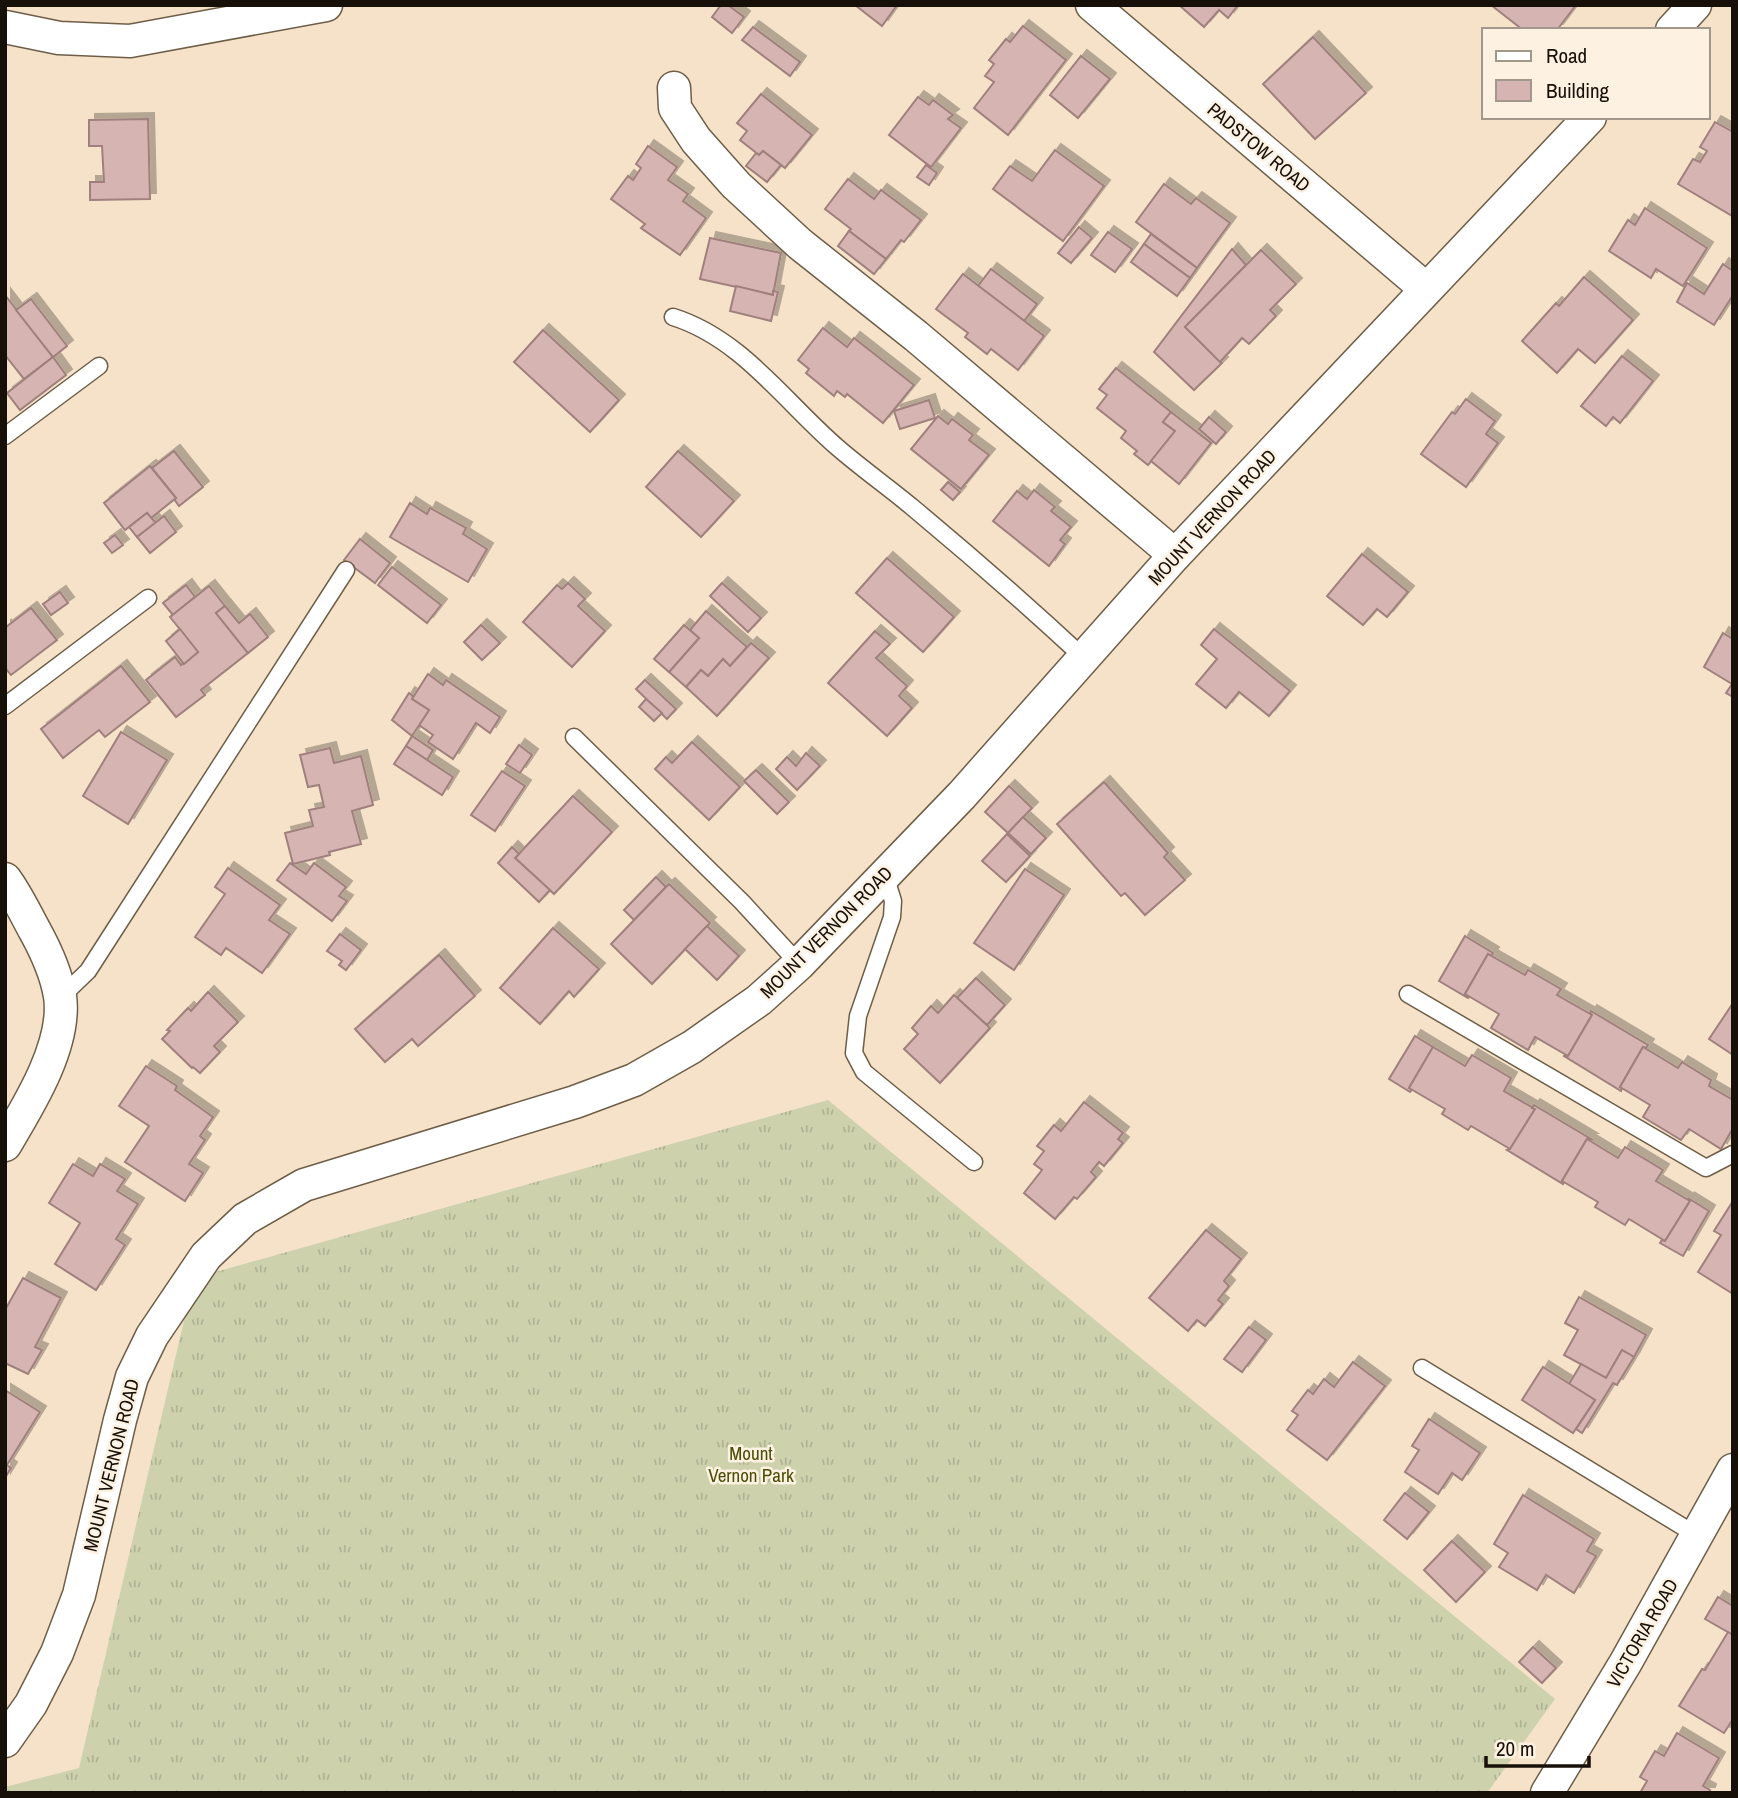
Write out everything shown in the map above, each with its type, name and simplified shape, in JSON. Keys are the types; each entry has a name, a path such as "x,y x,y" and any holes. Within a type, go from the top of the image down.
{"street":[{"path":"21,22 59,38 130,41 326,5"},
{"name":"PADSTOW ROAD","path":"1092,5 1426,289"},
{"path":"1674,28 1695,5"},
{"path":"674,88 675,108 696,141 736,185 800,244 916,336 1175,555"},
{"name":"MOUNT VERNON ROAD","path":"5,1741 31,1704 57,1653 79,1595 132,1377 152,1336 206,1256 245,1219 304,1185 575,1102 634,1080 692,1048 759,1000 799,964 962,795 1175,555 1588,119"},
{"path":"5,879 51,961 60,998 57,1032 50,1060 35,1095 5,1145"},
{"name":"VICTORIA ROAD","path":"1547,1793 1626,1662 1733,1470"}],"lane":[{"path":"673,317 695,324 714,335 758,370 838,448 967,554 1084,658"},
{"path":"5,436 99,366"},
{"path":"60,998 88,971 346,570"},
{"path":"5,706 148,598"},
{"path":"574,737 742,902 799,964"},
{"path":"884,875 893,901 892,917 858,1016 854,1053 864,1073 974,1162"},
{"path":"1408,994 1706,1168 1733,1154"},
{"path":"1422,1368 1698,1536"}],"green space":[{"name":"Mount Vernon Park","path":"828,1100 1555,1699 1487,1793 5,1793 5,1787 79,1768 194,1278"}],"building":[{"path":"721,5 728,5 744,17 732,33 712,17"},
{"path":"855,5 897,5 882,26"},
{"path":"1179,5 1238,5 1228,18 1219,10 1204,27"},
{"path":"1491,5 1576,5 1559,28 1520,28"},
{"path":"1023,26 1066,60 1008,135 974,108 994,82 985,76 994,64 989,60 1006,39 1010,42"},
{"path":"753,27 800,62 790,76 742,40"},
{"path":"1313,37 1366,93 1315,139 1263,84"},
{"path":"1081,56 1110,79 1078,118 1050,95"},
{"path":"761,94 812,135 785,168 763,151 759,155 740,140 747,131 737,123"},
{"path":"918,97 929,105 933,100 953,115 948,119 961,128 931,167 889,135"},
{"path":"148,119 150,199 90,200 90,182 104,182 102,146 89,146 89,120"},
{"path":"1715,122 1733,132 1733,219 1678,184 1693,159 1700,162 1707,151 1700,147"},
{"path":"648,146 677,167 668,180 688,194 683,201 706,218 680,255 641,228 645,224 611,199 628,176 633,180 641,168 636,164"},
{"path":"1055,150 1104,186 1063,241 993,189 1010,166 1032,181"},
{"path":"763,151 781,165 767,182 746,166 756,153 759,155"},
{"path":"926,165 937,173 929,185 917,177"},
{"path":"848,179 874,199 881,190 921,220 886,259 825,209"},
{"path":"1164,184 1191,204 1196,198 1230,223 1197,268 1136,222"},
{"path":"1645,208 1707,248 1683,286 1656,269 1651,278 1609,251 1628,220 1635,225"},
{"path":"1079,227 1092,238 1071,263 1058,253"},
{"path":"849,231 886,259 874,274 838,246"},
{"path":"1108,232 1132,249 1115,272 1091,255"},
{"path":"1151,234 1197,268 1190,278 1144,244"},
{"path":"710,238 781,253 773,295 700,279"},
{"path":"1144,244 1190,278 1177,296 1131,262"},
{"path":"1232,249 1246,265 1185,327 1222,363 1194,390 1154,352"},
{"path":"1261,250 1296,284 1270,310 1276,316 1249,344 1242,338 1220,362 1185,327"},
{"path":"1723,264 1733,271 1733,295 1714,325 1677,302 1687,283 1704,294"},
{"path":"991,269 1037,304 1024,321 978,286"},
{"path":"963,274 1044,336 1018,370 991,349 987,354 965,337 968,333 936,309"},
{"path":"1584,277 1633,320 1595,363 1578,349 1557,373 1522,341 1556,303 1559,306"},
{"path":"736,286 773,295 773,291 778,292 771,321 730,311"},
{"path":"5,295 53,357 24,379 5,355"},
{"path":"31,299 67,346 53,357 16,310"},
{"path":"823,328 847,347 854,338 914,385 883,423 847,394 845,397 837,391 834,396 806,373 809,369 798,360"},
{"path":"543,330 619,400 590,432 514,362"},
{"path":"1622,356 1653,381 1620,423 1613,417 1606,426 1581,406"},
{"path":"53,357 66,375 20,410 7,393"},
{"path":"1116,368 1171,412 1163,422 1175,431 1148,465 1134,454 1137,451 1121,438 1126,431 1097,408 1107,395 1099,389"},
{"path":"1466,399 1495,421 1486,434 1498,443 1466,487 1421,454 1452,412 1455,414"},
{"path":"929,400 935,418 900,429 894,411"},
{"path":"1171,412 1211,443 1179,484 1151,461 1175,431 1163,422"},
{"path":"938,416 948,424 952,419 973,435 969,440 989,455 961,489 911,449"},
{"path":"1209,417 1226,432 1216,444 1199,429"},
{"path":"174,451 203,487 179,506 174,499 176,498 152,468"},
{"path":"678,451 734,501 701,537 646,487"},
{"path":"150,466 176,498 151,518 147,513 125,530 104,503"},
{"path":"948,482 960,492 953,500 941,490"},
{"path":"1034,490 1055,507 1051,511 1071,527 1060,540 1065,544 1049,566 993,521 1017,491 1027,499"},
{"path":"410,503 427,514 430,508 466,528 463,534 487,549 468,582 390,537"},
{"path":"147,513 156,523 137,537 129,527"},
{"path":"164,516 176,532 150,553 137,537"},
{"path":"115,535 123,545 112,553 104,543"},
{"path":"360,539 390,563 375,583 344,560"},
{"path":"1362,554 1408,592 1387,617 1377,609 1363,625 1327,596"},
{"path":"887,558 954,617 923,652 856,593"},
{"path":"392,567 441,605 427,623 378,585"},
{"path":"568,583 585,599 578,606 605,631 572,667 523,622 557,585 562,589"},
{"path":"722,583 761,618 748,632 710,596"},
{"path":"186,585 195,597 173,615 163,603"},
{"path":"209,586 225,606 216,613 248,653 201,690 205,695 176,717 146,680 175,657 181,665 198,652 170,617"},
{"path":"60,592 68,603 51,615 43,604"},
{"path":"225,606 239,623 250,614 268,637 248,653 216,613"},
{"path":"31,608 57,640 11,675 5,668 5,625 6,627"},
{"path":"706,611 747,647 730,666 723,659 708,676 701,670 686,687 669,672 699,638 690,630"},
{"path":"481,625 500,643 482,660 464,642"},
{"path":"684,625 699,638 669,672 654,659"},
{"path":"180,629 198,652 184,664 166,641"},
{"path":"1214,629 1290,691 1269,716 1239,692 1226,708 1196,684 1217,659 1201,645"},
{"path":"875,631 890,644 876,658 907,686 899,696 912,708 887,736 828,683"},
{"path":"1723,633 1733,639 1733,697 1726,693 1732,684 1704,667"},
{"path":"751,643 769,658 717,716 686,687 701,670 708,676 723,659 730,666"},
{"path":"121,666 150,702 105,737 99,730 63,758 41,729"},
{"path":"428,674 443,685 446,680 500,717 490,733 476,723 453,759 428,742 433,735 419,725 429,710 412,699"},
{"path":"645,680 676,709 667,719 636,689"},
{"path":"409,693 413,696 412,699 429,710 412,736 392,720"},
{"path":"646,699 662,713 654,721 639,707"},
{"path":"121,732 167,760 128,824 83,796"},
{"path":"412,736 433,750 427,760 406,746"},
{"path":"692,742 740,787 709,820 655,769 666,757 672,763"},
{"path":"519,745 532,755 520,773 506,764"},
{"path":"406,746 453,777 442,795 394,764"},
{"path":"330,748 334,763 361,756 373,805 352,811 361,844 293,864 285,833 313,826 309,810 324,807 319,785 308,787 300,755"},
{"path":"806,753 820,766 797,790 776,769 787,757 796,766"},
{"path":"756,770 789,802 777,814 744,781"},
{"path":"502,771 525,786 495,831 471,815"},
{"path":"1104,782 1168,853 1164,857 1185,880 1145,915 1125,893 1121,896 1057,824"},
{"path":"1009,786 1032,808 1008,833 985,812"},
{"path":"573,796 612,832 554,894 515,858"},
{"path":"1023,817 1046,838 1031,854 1008,833"},
{"path":"1007,834 1030,856 1006,882 982,861"},
{"path":"512,847 519,854 515,858 550,890 539,902 498,863"},
{"path":"290,863 306,874 314,863 346,887 339,896 347,901 332,921 277,880"},
{"path":"228,868 280,905 269,920 290,934 262,973 226,948 221,955 195,937 225,894 215,887"},
{"path":"1025,869 1064,895 1014,970 974,943"},
{"path":"656,877 666,887 634,920 624,910"},
{"path":"669,884 710,923 652,984 611,944"},
{"path":"707,926 739,956 717,980 685,949"},
{"path":"553,928 599,969 574,997 569,991 540,1024 500,988"},
{"path":"340,934 361,950 346,970 339,965 342,961 327,951"},
{"path":"1465,936 1493,953 1491,956 1488,954 1465,994 1468,998 1439,981"},
{"path":"1488,954 1525,975 1528,970 1561,989 1557,995 1592,1015 1568,1056 1535,1037 1528,1050 1491,1028 1499,1014 1465,994"},
{"path":"439,955 475,996 418,1046 412,1039 385,1062 355,1029"},
{"path":"976,978 1005,1005 987,1025 957,998"},
{"path":"208,992 238,1022 214,1046 220,1052 200,1073 162,1039 188,1008 191,1011"},
{"path":"954,995 990,1028 940,1083 904,1049 918,1034 912,1028 931,1006 938,1013"},
{"path":"1733,1003 1733,1055 1709,1039"},
{"path":"1591,1011 1648,1045 1643,1047 1620,1087 1621,1091 1564,1056 1568,1056 1592,1015"},
{"path":"1415,1036 1433,1047 1409,1088 1412,1089 1410,1092 1389,1079"},
{"path":"1433,1047 1465,1066 1472,1055 1511,1078 1504,1091 1535,1109 1510,1149 1471,1126 1468,1130 1442,1114 1445,1109 1409,1088"},
{"path":"1643,1047 1678,1068 1682,1062 1711,1080 1709,1086 1733,1100 1733,1128 1721,1149 1689,1129 1681,1140 1643,1117 1650,1105 1620,1087"},
{"path":"146,1066 177,1086 175,1090 213,1117 200,1136 205,1140 189,1164 203,1173 185,1201 125,1162 149,1126 119,1106"},
{"path":"1084,1102 1123,1133 1118,1139 1123,1143 1104,1166 1099,1162 1091,1172 1096,1177 1055,1219 1024,1193 1042,1170 1034,1164 1044,1151 1037,1146 1054,1125 1061,1131"},
{"path":"1534,1105 1591,1139 1587,1139 1562,1181 1563,1184 1507,1150 1535,1109 1532,1108"},
{"path":"1587,1139 1618,1158 1625,1147 1663,1170 1656,1181 1690,1201 1665,1241 1629,1219 1625,1225 1595,1207 1598,1202 1562,1181"},
{"path":"73,1164 93,1176 100,1164 125,1179 117,1191 138,1204 116,1239 125,1245 96,1290 55,1264 80,1223 49,1203"},
{"path":"1688,1198 1709,1211 1683,1256 1660,1243 1665,1241 1690,1201"},
{"path":"1733,1201 1733,1294 1698,1272 1721,1235 1714,1231"},
{"path":"1206,1230 1241,1259 1224,1281 1229,1286 1218,1300 1223,1304 1205,1326 1197,1320 1188,1331 1149,1298"},
{"path":"23,1278 61,1298 35,1347 42,1350 28,1374 5,1363 5,1310"},
{"path":"1579,1297 1646,1335 1634,1357 1622,1350 1606,1378 1564,1355 1578,1330 1565,1323"},
{"path":"1249,1327 1266,1340 1242,1372 1224,1359"},
{"path":"1622,1350 1634,1357 1617,1385 1613,1383 1582,1433 1576,1429 1595,1400 1569,1384 1581,1364 1606,1378"},
{"path":"1353,1362 1385,1386 1327,1460 1287,1430 1298,1415 1292,1411 1308,1390 1313,1394 1324,1379 1334,1387"},
{"path":"1543,1367 1595,1400 1573,1433 1522,1400"},
{"path":"5,1390 40,1412 7,1465 11,1468 5,1478"},
{"path":"1429,1419 1480,1453 1462,1480 1452,1473 1438,1494 1405,1472 1419,1450 1412,1446"},
{"path":"1405,1493 1429,1512 1407,1539 1384,1520"},
{"path":"1523,1495 1594,1539 1587,1551 1596,1556 1574,1593 1546,1575 1537,1590 1499,1567 1508,1553 1494,1544"},
{"path":"1452,1541 1485,1572 1456,1602 1424,1570"},
{"path":"1718,1597 1733,1606 1733,1635 1705,1619"},
{"path":"1728,1632 1733,1635 1733,1719 1724,1733 1679,1706"},
{"path":"1533,1647 1556,1668 1542,1683 1519,1662"},
{"path":"1677,1733 1719,1758 1703,1786 1710,1790 1709,1793 1640,1793 1647,1781 1640,1777 1655,1751 1664,1756"}]}
